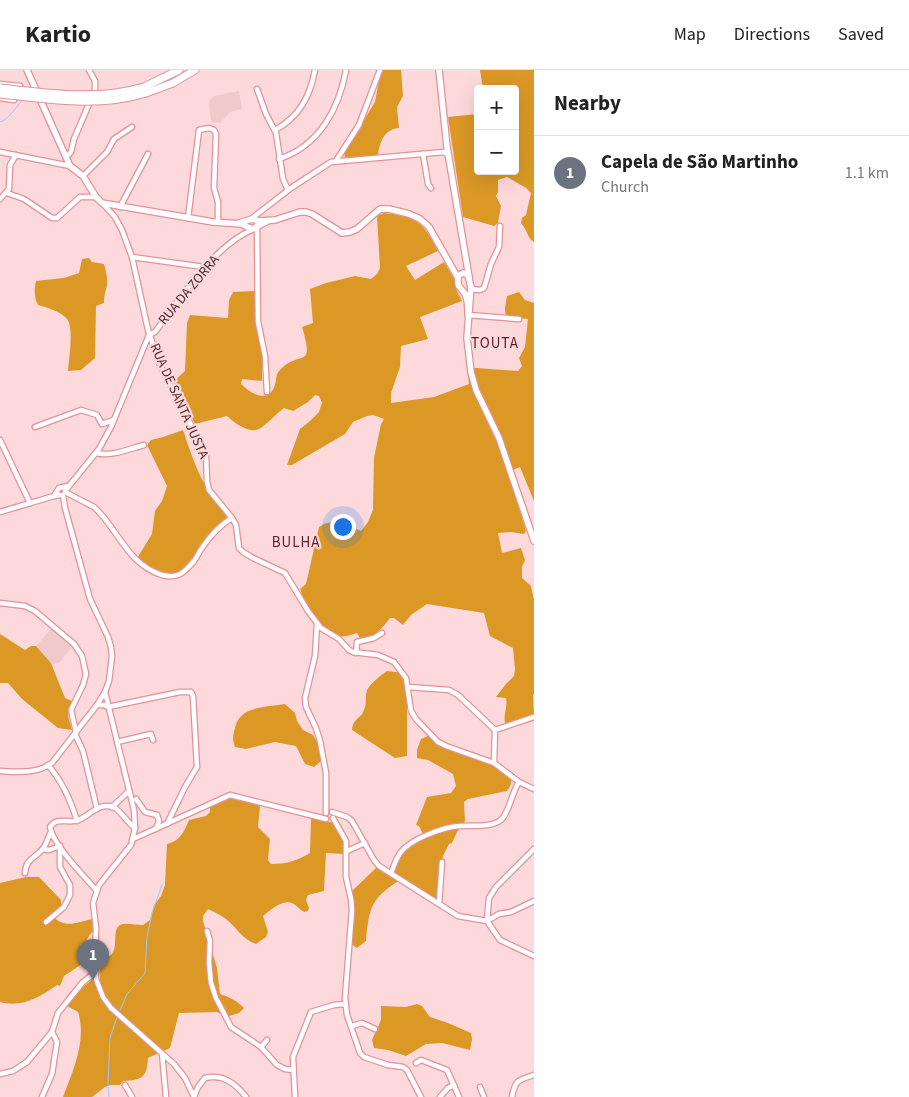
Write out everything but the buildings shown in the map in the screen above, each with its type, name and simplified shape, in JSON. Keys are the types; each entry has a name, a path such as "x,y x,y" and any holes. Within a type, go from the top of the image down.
{"highway":[{"path":"0,94 89,102 119,100 145,90 179,70"},
{"path":"0,88 89,96 118,94 173,83 195,70"}],"main road":[{"path":"27,70 70,166 83,176 102,203 188,218 256,226 306,212 342,233 356,229 380,209 389,209 410,214 420,219 429,227 449,264 460,275"},
{"path":"439,70 447,149 469,277 466,297 468,315 467,338 471,372 476,390 499,438 534,540"},
{"path":"447,149 450,146 451,165"},
{"path":"467,264 460,275 459,289 468,291"},
{"path":"460,275 468,274 469,277"}],"street":[{"path":"66,157 71,152 95,90 95,81 89,70"},
{"path":"275,130 291,119 303,105 312,87 315,70"},
{"path":"279,160 309,142 329,120 340,96 346,70"},
{"path":"336,162 360,125 380,70"},
{"path":"0,84 20,86 14,100 0,98"},
{"path":"257,89 266,114 275,130 279,160 288,190"},
{"path":"83,176 107,152 114,139 132,127"},
{"path":"188,218 199,130 210,128 216,134 214,188 218,202 218,222"},
{"path":"267,392 265,356 258,322 256,226 263,211 288,190 331,162 423,154 447,149"},
{"path":"0,152 70,166"},
{"path":"120,207 148,154"},
{"path":"423,154 428,184 431,188"},
{"path":"0,199 7,193 10,183 10,166 16,155"},
{"path":"7,193 24,199 52,218 57,218 80,197 96,197"},
{"name":"RUA DE SANTA JUSTA","path":"102,203 119,225 132,257 149,335 164,373 206,454 209,490 232,518"},
{"path":"256,226 263,217 263,211"},
{"name":"RUA DA ZORRA","path":"149,335 155,332 204,268 219,253 256,226 263,211"},
{"path":"468,291 484,288 491,264 499,247 500,226"},
{"path":"132,257 204,268"},
{"path":"468,315 519,320"},
{"path":"0,512 61,493 96,453 114,420 149,335"},
{"path":"36,427 81,410 97,415 102,424 114,420"},
{"path":"0,440 30,503"},
{"path":"96,453 122,452 144,445"},
{"path":"61,493 94,508 100,513 140,565 169,577 179,575 195,560 207,540 221,525 232,518 236,525 239,548 253,558 286,573 308,611 321,628 339,639 349,650 378,655 394,662 406,678 411,711 438,742 494,763 519,782 534,789"},
{"path":"0,771 34,771 55,760 97,705 105,692 110,675 111,647 106,631 90,599 61,493"},
{"path":"0,603 25,606 35,611 74,644 82,656 86,674 71,710 97,808"},
{"path":"317,622 317,641 305,698 306,707 320,741 326,773 329,816 345,838 347,851 346,877 352,910 345,1004 360,1053 364,1057 388,1065 403,1067 407,1070 421,1097"},
{"path":"356,652 357,642 374,638 382,633"},
{"path":"408,686 449,690 458,695 495,730 494,763"},
{"path":"97,705 108,707 188,691 193,696 197,767 167,824"},
{"path":"105,692 135,815 135,828 128,850 97,891 93,903 98,986 102,997 115,1011 174,1064 185,1078 194,1097"},
{"path":"495,730 534,717"},
{"path":"117,742 151,734 153,740"},
{"path":"48,765 56,774 73,808 76,821"},
{"path":"391,873 400,852 418,839 452,827 485,825 499,821 505,816 513,792 519,782"},
{"path":"112,807 129,791"},
{"path":"133,839 230,795 317,817 344,816 352,821 379,866 458,916 487,921 499,914 511,912 534,901"},
{"path":"136,799 145,812 157,815 159,821 156,829"},
{"path":"97,891 60,846 51,832 50,827 53,822 57,820 76,821 97,808 112,807 135,828"},
{"path":"25,873 26,865 31,858 43,849 51,832"},
{"path":"347,851 365,843"},
{"path":"43,849 49,850 60,846"},
{"path":"46,922 64,908 70,895 70,885 60,867 60,846"},
{"path":"534,849 496,887 489,898 487,921 500,940 534,956"},
{"path":"439,903 442,862"},
{"path":"207,931 210,941 208,963 211,983 216,998 232,1027 261,1047 277,1066 294,1070"},
{"path":"0,1074 13,1071 26,1062 52,1032 58,1013 83,982 96,972"},
{"path":"294,1097 293,1057 311,1012 334,1005 345,1004"},
{"path":"352,1026 362,1023 375,1029"},
{"path":"42,1097 52,1074 56,1050 57,1042 52,1032"},
{"path":"261,1047 267,1040"},
{"path":"162,1053 166,1097"},
{"path":"416,1063 421,1060 447,1070 459,1097"},
{"path":"512,1097 515,1084 534,1075"},
{"path":"194,1097 198,1087 205,1078 214,1076 236,1085 246,1097"},
{"path":"125,1085 132,1097"},
{"path":"440,1097 448,1088 454,1085"},
{"path":"480,1087 484,1097"}],"shaded area":[{"path":"381,70 401,70 403,96 397,107 399,128 390,131 383,138 378,157 345,158 344,153 375,102"},
{"path":"480,70 534,70 534,242 521,223 522,218 526,215 531,193 507,177 498,180 496,196 501,206 498,223 494,226 463,217 448,117 474,114 474,175 519,175 519,85 482,85"},
{"path":"239,91 242,109 230,112 220,123 211,122 210,100 214,96"},
{"path":"384,213 412,219 418,223 428,233 438,251 406,266 415,280 444,262 455,280 457,291 462,301 420,317 428,339 401,346 400,367 391,393 391,403 434,397 469,384 467,369 518,371 522,366 519,358 525,347 528,319 507,317 505,309 507,296 519,292 525,300 534,303 534,501 520,467 508,472 526,531 524,534 498,533 502,553 521,548 525,560 522,567 522,578 531,586 534,600 534,715 505,723 506,698 496,697 514,676 513,648 490,636 484,613 427,604 411,615 403,625 394,618 390,618 377,632 360,638 357,633 349,636 332,634 327,631 314,615 310,615 300,589 306,584 319,527 335,522 346,524 361,531 368,522 373,510 374,458 381,424 384,419 373,415 353,422 345,434 292,465 287,465 300,429 319,412 322,403 319,396 315,395 308,402 293,411 284,408 259,429 251,430 237,424 227,416 195,424 173,382 185,371 187,323 190,315 228,318 229,300 233,292 255,291 256,320 262,354 262,381 242,379 241,384 255,394 264,396 269,394 275,385 278,372 287,364 306,354 306,341 302,327 313,323 310,289 355,276 371,279 377,274 380,268 377,216"},
{"path":"89,258 92,262 104,264 107,281 104,303 96,306 95,358 81,370 68,371 69,323 61,314 38,305 35,296 35,284 36,281 64,278 79,273 82,259"},
{"path":"183,430 199,474 211,494 226,511 226,518 207,538 179,574 171,575 139,564 136,560 152,534 155,511 162,501 167,486 147,445 151,440"},
{"path":"52,628 73,646 59,663 52,664 36,646"},
{"path":"0,634 25,650 31,646 36,646 51,663 65,698 72,701 68,716 72,730 58,728 22,699 8,683 0,683"},
{"path":"387,671 404,673 410,684 411,704 407,708 407,756 395,758 352,730 354,723 365,708 367,690 373,682"},
{"path":"285,704 295,713 297,721 303,730 313,735 323,753 321,761 314,767 305,764 296,746 275,742 246,749 235,747 234,733 242,715 262,707"},
{"path":"428,736 440,746 498,767 510,777 511,784 507,791 468,799 464,802 465,821 443,856 437,905 400,880 383,892 373,905 368,920 366,941 357,948 351,944 351,892 377,867 387,872 408,845 423,834 419,826 416,825 427,797 451,793 456,786 453,774 428,760 417,758 417,750 421,739"},
{"path":"231,798 260,806 258,827 270,839 268,860 271,864 291,861 310,853 311,818 334,823 343,836 345,854 326,853 324,891 308,895 306,900 309,908 308,911 304,912 294,904 286,902 263,916 268,932 266,937 256,944 247,940 226,919 208,909 203,916 217,968 220,994 233,999 244,1008 239,1013 226,1017 217,1012 179,1013 170,1048 148,1058 145,1074 142,1077 123,1081 120,1085 105,1087 92,1097 63,1097 78,1055 81,1033 78,1012 62,1003 71,991 76,992 92,980 100,979 100,961 112,954 119,925 143,925 150,920 154,905 161,896 165,885 167,844 175,841 181,835 189,820 206,816 210,812 210,807 220,801"},
{"path":"26,877 39,877 61,900 61,908 55,911 54,917 58,921 72,924 92,919 93,931 87,938 84,946 82,964 64,976 60,986 57,985 44,994 16,1004 0,1002 0,883"},
{"path":"417,1004 422,1006 430,1017 471,1033 470,1050 442,1043 426,1044 406,1056 374,1048 372,1040 381,1020 381,1006 406,1007"}],"waterway":[{"path":"0,122 9,116 23,100"},
{"path":"119,1013 127,994 145,973 147,937 152,913 162,885"},
{"path":"109,1097 110,1038 117,1017"}],"place":[{"name":"Capela de São Martinho","path":"93,980"}],"district":[{"name":"TOUTA","path":"495,343"},
{"name":"BULHA","path":"296,542"}]}
